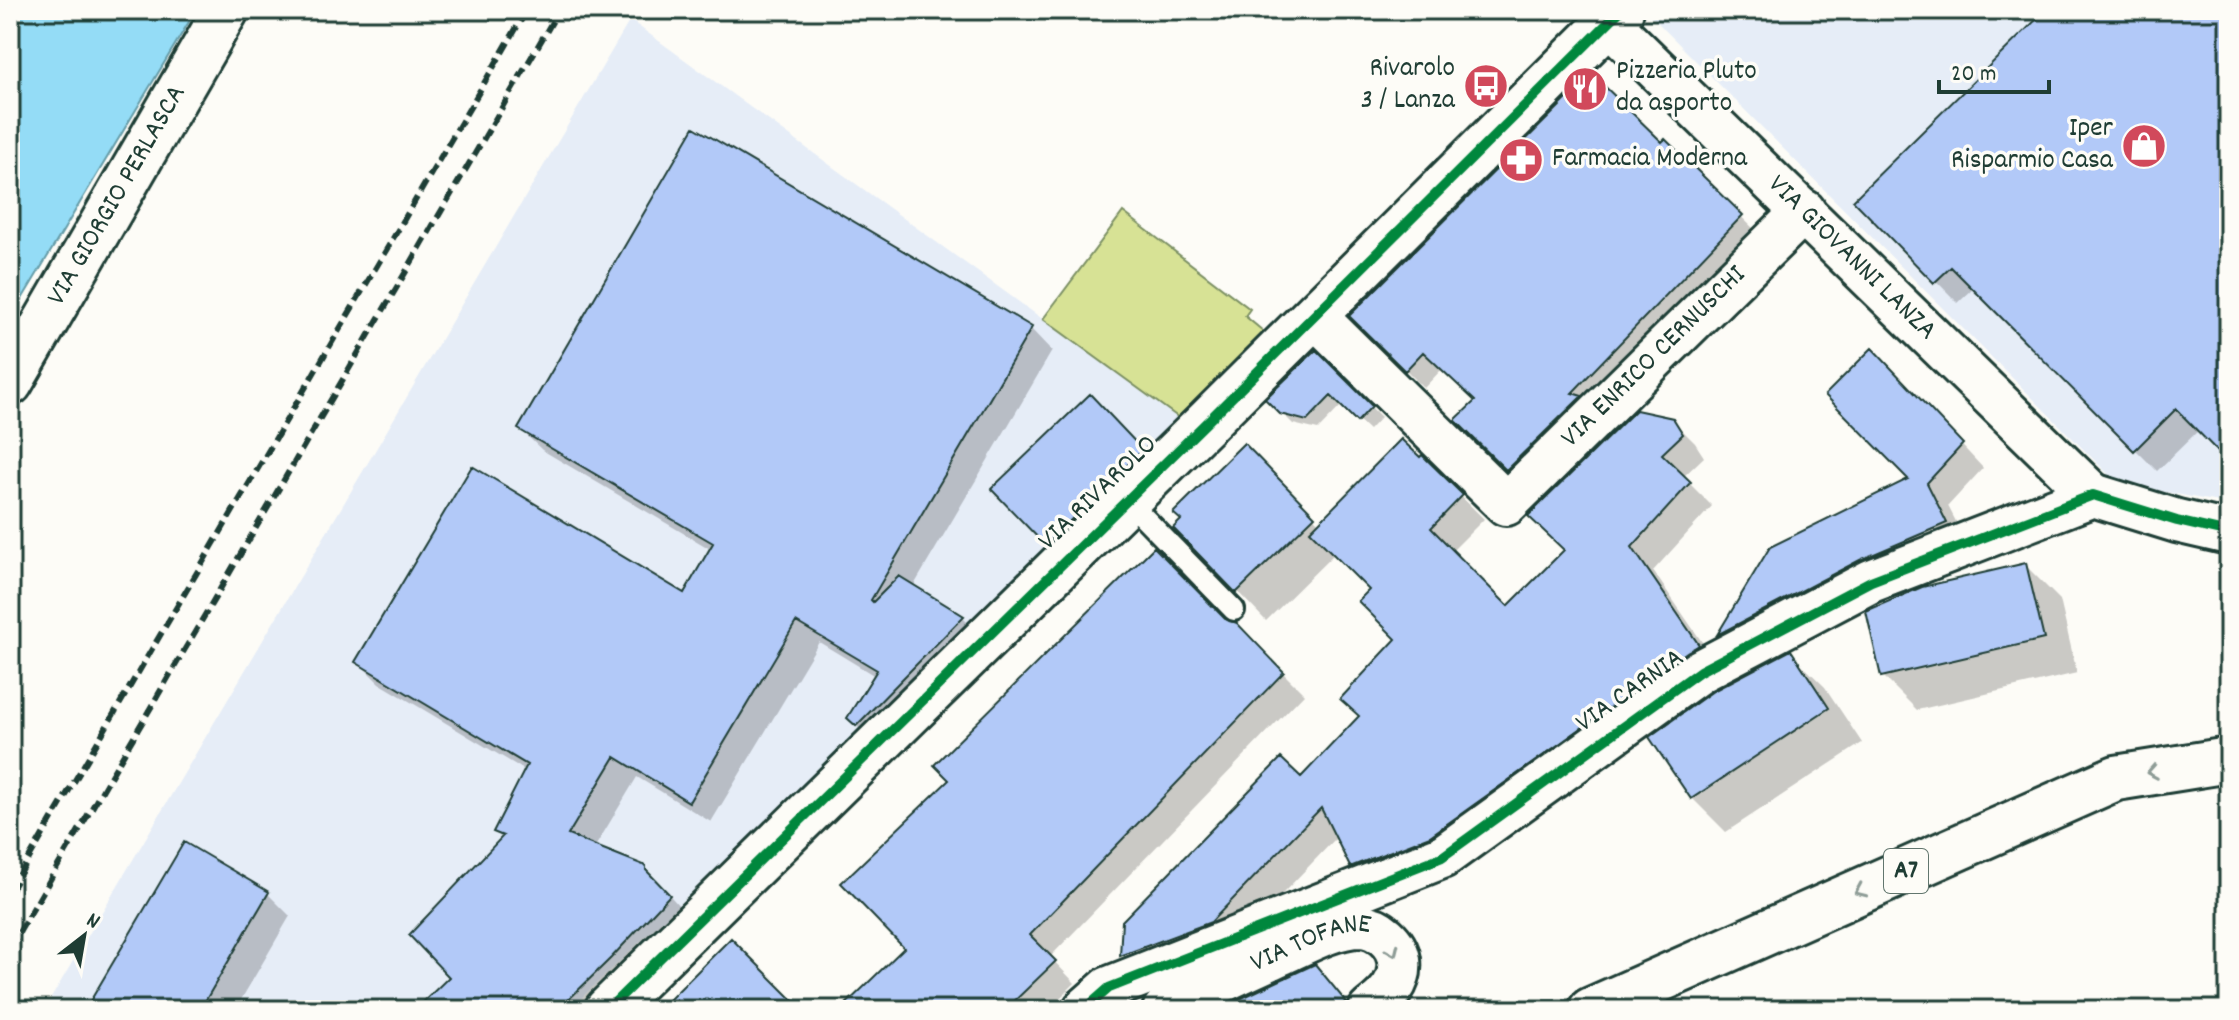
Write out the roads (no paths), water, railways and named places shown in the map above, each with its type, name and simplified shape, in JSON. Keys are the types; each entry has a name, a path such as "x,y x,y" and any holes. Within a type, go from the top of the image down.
{"main road":[{"name":"VIA GIORGIO PERLASCA","path":"10,383 226,10"},
{"name":"VIA RIVAROLO","path":"607,1010 1615,16"},
{"name":"A7","path":"1591,1010 2116,778 2229,760"}],"street":[{"name":"VIA GIOVANNI LANZA","path":"1615,16 1804,211 2093,495"},
{"name":"VIA ENRICO CERNUSCHI","path":"1314,315 1506,504 1804,211"},
{"path":"2093,495 2177,521 2229,533"},
{"name":"VIA CARNIA","path":"1084,1010 1109,988 1442,857 1700,671 1871,581 2093,495"},
{"name":"VIA TOFANE","path":"1164,1010 1192,1000 1307,942 1362,926 1388,939 1399,958 1396,982 1390,994 1370,1010"}],"lane":[{"path":"1127,500 1234,610"}],"water":[{"path":"10,10 196,10 10,319"}],"railway":[{"path":"10,891 527,10"},
{"path":"10,948 559,10"}],"place":[{"name":"Rivarolo 3 / Lanza","path":"1486,86"},
{"name":"Pizzeria Pluto da asporto","path":"1585,89"},
{"name":"Iper Risparmio Casa","path":"2144,146"},
{"name":"Farmacia Moderna","path":"1521,160"}]}
